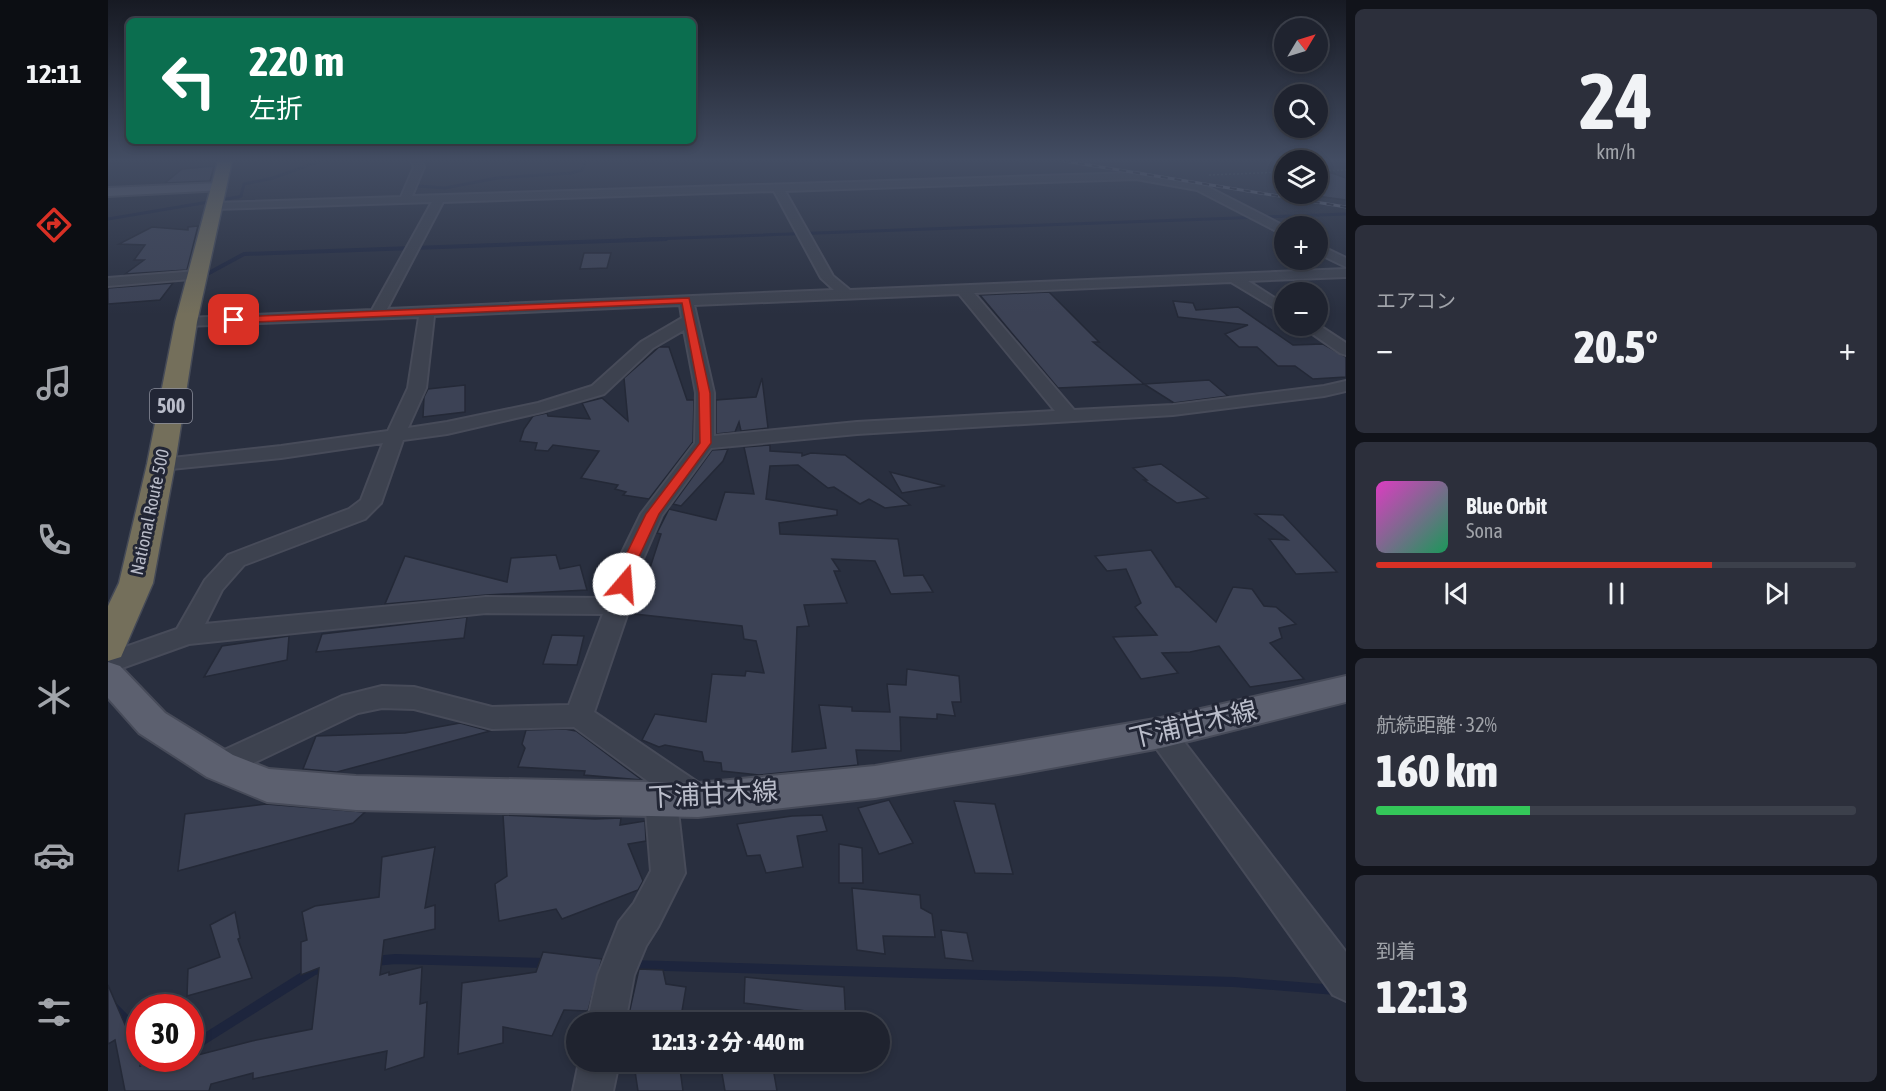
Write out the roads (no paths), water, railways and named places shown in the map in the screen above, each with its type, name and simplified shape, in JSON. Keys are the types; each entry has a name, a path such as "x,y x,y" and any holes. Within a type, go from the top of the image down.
{"highway":[{"name":"National Route 500","path":"108,647 136,584 161,464 186,322 213,212"}],"main road":[{"name":"下浦甘木線","path":"108,675 152,723 220,766 267,785 356,793 698,800 875,782 1161,733 1346,688"}],"street":[{"path":"378,313 432,212"},
{"path":"791,212 828,278 844,293"},
{"path":"1248,212 1274,226"},
{"path":"1328,254 1346,263"},
{"path":"186,322 1346,273"},
{"path":"108,282 196,275"},
{"path":"1234,278 1274,304"},
{"path":"963,289 1068,415"},
{"path":"579,716 618,606 630,561 652,514 705,443 705,393 686,300"},
{"path":"187,635 209,589 225,568 236,560 357,514 370,503 395,436 417,388 427,311"},
{"path":"161,464 281,452 395,436 504,417 598,390 647,345 690,320"},
{"path":"1324,336 1346,350"},
{"path":"705,443 857,428 1173,410 1324,391 1346,386"},
{"path":"108,663 187,635 486,604 618,606"},
{"path":"220,766 352,704 382,697 414,698 492,718 579,716 698,800"},
{"path":"1161,733 1346,982"},
{"path":"608,1012 616,975 632,935 646,915 668,873 661,799"},
{"path":"593,1091 597,1072"}],"waterway":[{"path":"108,219 150,212"},
{"path":"624,240 1346,214"},
{"path":"209,273 244,254 666,239"},
{"path":"375,961 395,959 545,963"},
{"path":"630,965 1234,982 1336,990"},
{"path":"204,1039 314,970 327,968"},
{"path":"108,1002 126,1020"}]}
